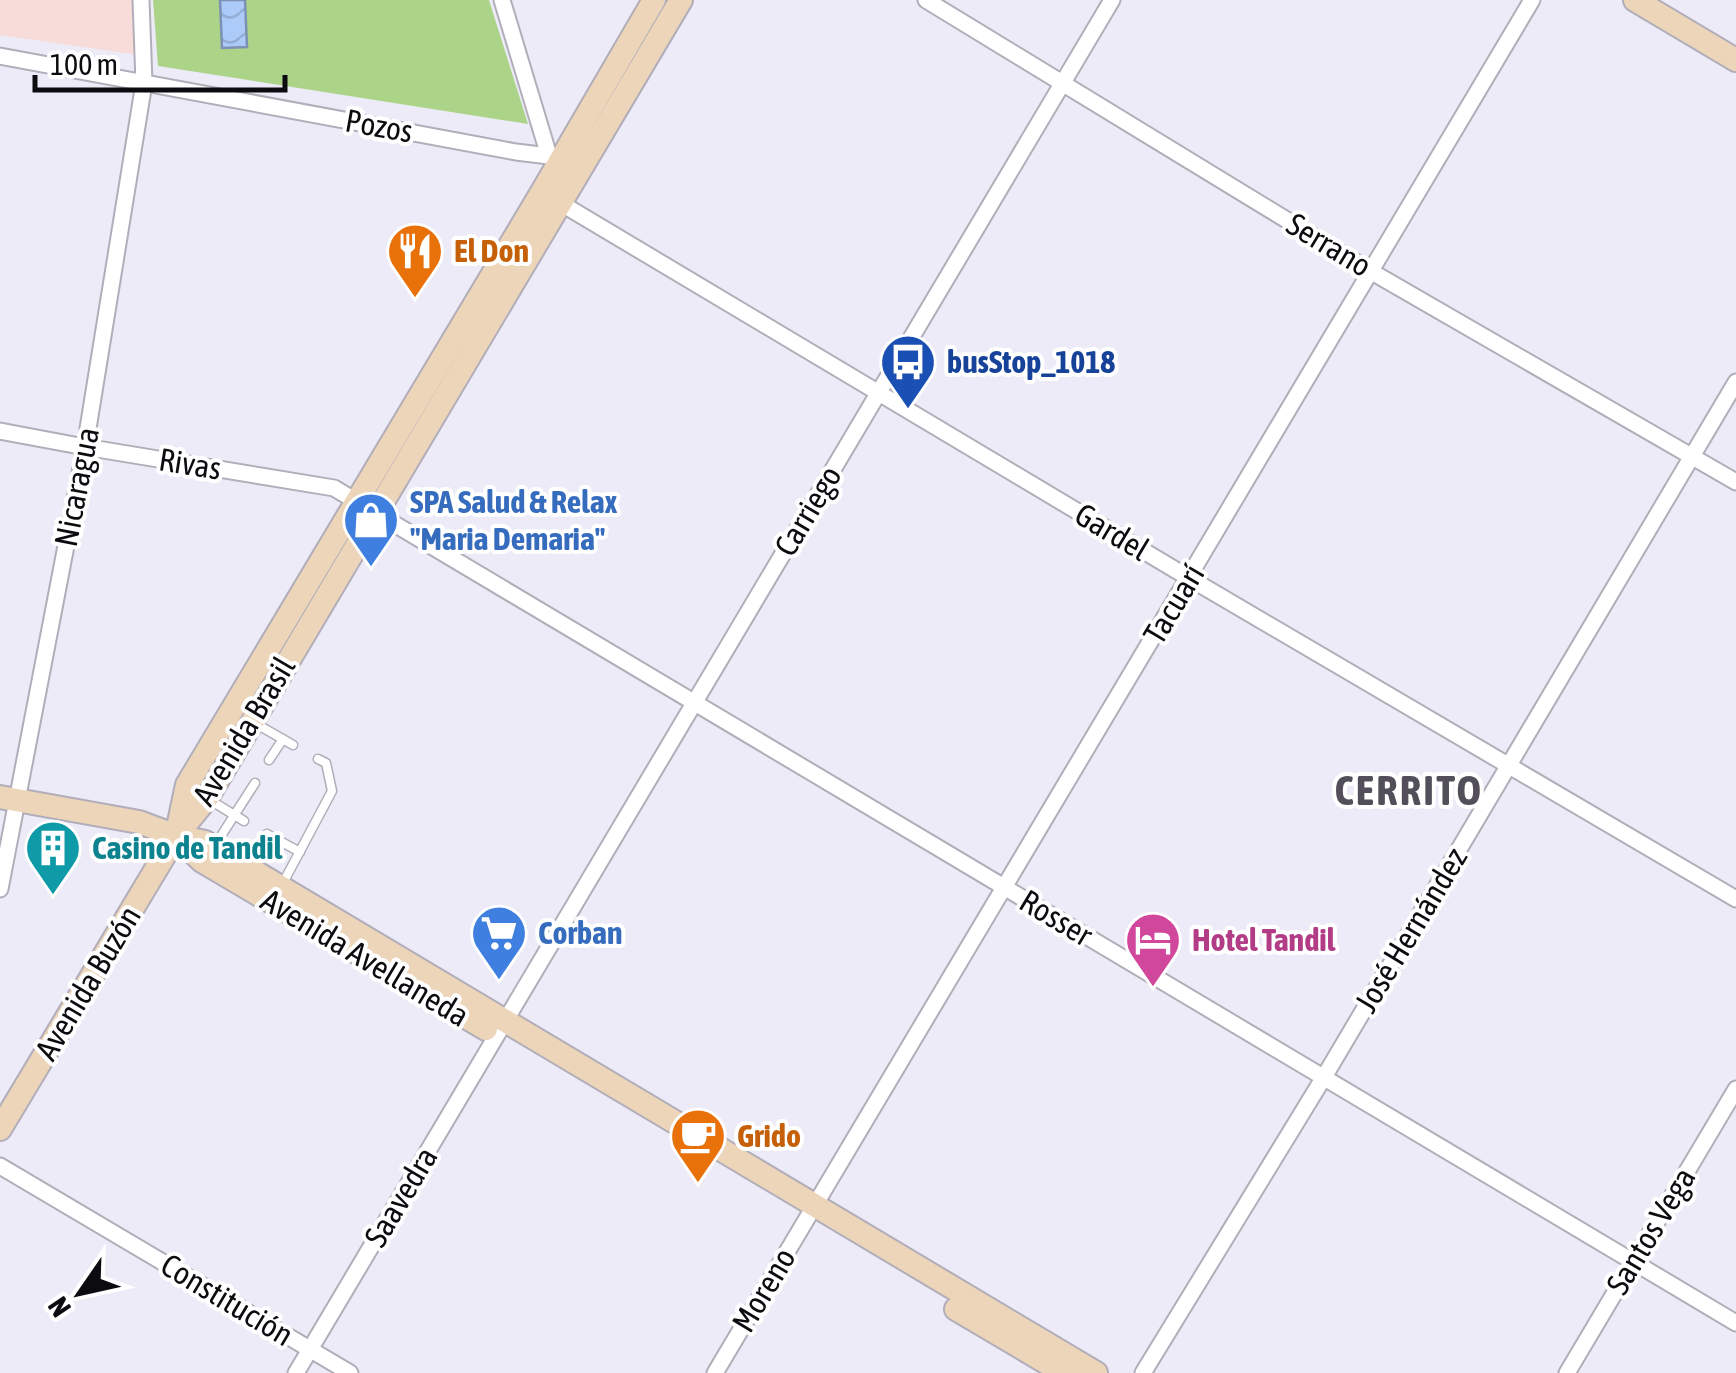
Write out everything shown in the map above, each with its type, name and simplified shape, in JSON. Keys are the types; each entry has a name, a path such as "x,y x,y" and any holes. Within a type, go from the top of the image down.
{"main road":[{"name":"Avenida Brasil","path":"176,836 187,786 365,508 552,198 562,163 654,0"},
{"name":"Avenida Brasil","path":"562,163 681,0"},
{"path":"1635,0 1736,60"},
{"name":"Avenida Brasil","path":"176,836 206,798 252,721 365,508"},
{"path":"8,799 139,822 176,836"},
{"name":"Avenida Avellaneda","path":"176,836 205,842 280,887 501,1028 810,1213 1064,1373"},
{"name":"Avenida Avellaneda","path":"176,836 202,862 501,1028"},
{"name":"Avenida Buzón","path":"0,1130 176,836"},
{"name":"Avenida Avellaneda","path":"810,1213 1096,1373"}],"street":[{"name":"Nicaragua","path":"0,889 8,799 85,448 144,83 142,0"},
{"path":"502,0 562,163"},
{"name":"Serrano","path":"926,0 1372,272 1736,482"},
{"name":"Carriego","path":"501,1028 1112,0"},
{"name":"Tacuarí","path":"810,1213 1532,0"},
{"name":"Pozos","path":"0,56 562,163"},
{"name":"Gardel","path":"552,198 1736,900"},
{"name":"José Hernández","path":"1142,1373 1324,1077 1736,382"},
{"name":"Rivas","path":"0,431 327,486 365,508"},
{"name":"Rosser","path":"365,508 1736,1323"},
{"name":"Saavedra","path":"296,1373 501,1028"},
{"name":"Santos Vega","path":"1567,1373 1736,1089"},
{"name":"Constitución","path":"0,1166 350,1373"},
{"name":"Moreno","path":"715,1373 810,1213"}],"lane":[{"path":"252,721 293,745"},
{"path":"270,760 282,739"},
{"path":"280,887 332,791 326,763 318,759"},
{"path":"214,848 255,783"},
{"path":"206,798 244,820"},
{"path":"267,834 300,852"}],"shaded area":[{"path":"0,0 142,0 145,56 0,35"}],"green space":[{"path":"153,0 489,0 528,124 158,66"}],"water":[{"path":"220,0 245,0 247,47 222,48"}],"place":[{"name":"El Don","path":"415,300"},
{"name":"busStop_1018","path":"908,411"},
{"name":"SPA Salud & Relax \"Maria Demaria\"","path":"371,569"},
{"name":"Casino de Tandil","path":"53,897"},
{"name":"Corban","path":"499,982"},
{"name":"Hotel Tandil","path":"1153,989"},
{"name":"Grido","path":"698,1185"}],"district":[{"name":"CERRITO","path":"1409,790"}]}
